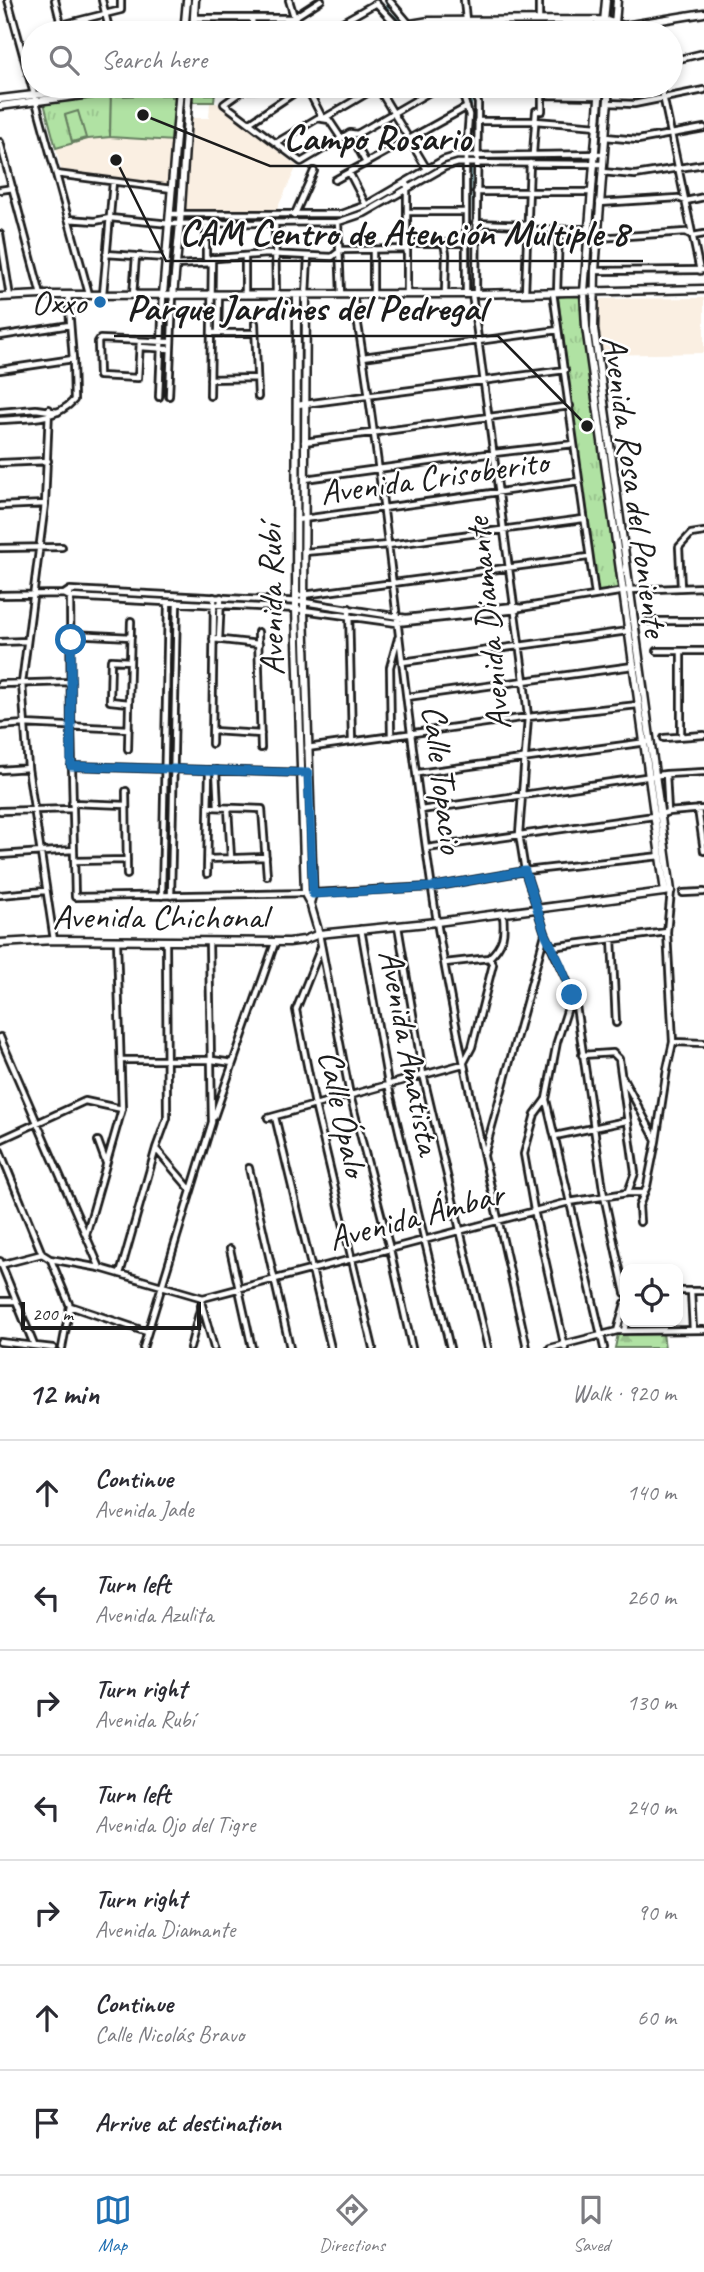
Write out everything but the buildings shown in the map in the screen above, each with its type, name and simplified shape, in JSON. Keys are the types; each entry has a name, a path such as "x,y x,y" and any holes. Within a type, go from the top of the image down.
{"street":[{"path":"8,0 21,47"},
{"path":"55,0 60,21"},
{"path":"102,0 107,21"},
{"path":"77,21 121,10 121,0"},
{"path":"185,21 187,0"},
{"path":"194,21 195,0"},
{"path":"289,0 294,21"},
{"path":"194,18 293,18 321,0"},
{"path":"389,0 403,21"},
{"path":"464,0 466,21 548,21"},
{"path":"539,0 539,20"},
{"path":"604,21 606,0"},
{"path":"615,21 617,0"},
{"path":"342,21 375,1 399,21"},
{"path":"659,21 704,13"},
{"path":"683,58 704,53"},
{"path":"683,94 704,90"},
{"path":"0,99 35,98"},
{"path":"0,106 35,98"},
{"path":"35,98 89,294"},
{"path":"159,397 163,295 179,98"},
{"path":"169,397 173,296 187,98"},
{"path":"232,98 223,104 302,162 350,133 358,134 419,98"},
{"path":"249,122 289,98"},
{"path":"312,98 323,119"},
{"path":"323,119 357,98"},
{"path":"384,98 427,169"},
{"path":"464,98 471,155 466,243 472,294"},
{"path":"472,294 476,192 471,155 477,121 476,98"},
{"path":"533,154 536,111 542,111 542,98"},
{"name":"Avenida Rosa del Poniente","path":"600,98 593,154 584,292 586,327 607,450"},
{"name":"Avenida Rosa del Poniente","path":"607,450 597,355 594,293 608,98"},
{"path":"595,271 702,270 664,98 634,104 608,103"},
{"path":"335,180 467,107"},
{"path":"276,143 318,118 329,120 341,138"},
{"path":"477,121 535,121 598,126"},
{"path":"605,137 638,140 704,128"},
{"path":"350,133 366,163"},
{"path":"0,142 41,295"},
{"path":"171,214 341,214 366,205 443,160 471,155 603,154"},
{"path":"68,219 95,221 110,218 170,224 338,222 365,213 445,167 471,162 593,163 602,168 635,175 704,164"},
{"path":"525,293 530,163"},
{"path":"294,216 314,171"},
{"path":"349,172 366,205"},
{"path":"56,174 172,189"},
{"path":"407,181 407,293"},
{"path":"103,294 113,182"},
{"path":"0,190 13,188"},
{"path":"476,192 591,192"},
{"path":"599,203 678,198 685,201 704,197"},
{"path":"407,212 466,212"},
{"path":"338,222 341,294"},
{"path":"206,223 216,295 218,333"},
{"path":"275,223 276,295"},
{"path":"476,223 559,230 589,229"},
{"path":"559,230 555,293 558,330 595,595"},
{"path":"597,238 686,232 693,236 704,233"},
{"path":"0,234 10,297"},
{"path":"444,243 445,293"},
{"path":"176,265 276,254 334,257 340,251 466,243"},
{"path":"373,249 373,294"},
{"path":"106,254 166,258"},
{"path":"133,295 136,256"},
{"path":"306,295 308,257"},
{"path":"245,258 246,295"},
{"path":"0,298 89,294 472,294 704,289"},
{"name":"Calle Topacio","path":"353,294 369,394 398,637 444,963 463,1064 527,1348"},
{"name":"Avenida Diamante","path":"472,294 516,608 528,717 519,834 525,871 545,933 575,999 604,1196 620,1270"},
{"path":"0,421 59,413 74,400 68,295"},
{"path":"210,396 211,333 216,295"},
{"name":"Avenida Rubí","path":"297,295 300,520 296,602 307,748 304,773"},
{"name":"Avenida Rubí","path":"306,295 300,404 305,479 300,520 304,552 302,683 309,894 350,1095 390,1249 412,1348"},
{"path":"255,324 258,397"},
{"path":"0,336 71,325"},
{"path":"363,357 558,330"},
{"path":"211,333 255,333"},
{"path":"140,341 138,378 99,376 99,340 160,341 171,342"},
{"path":"140,347 170,349"},
{"path":"0,370 73,359"},
{"path":"300,404 565,370"},
{"path":"210,379 257,378"},
{"path":"304,442 570,407"},
{"path":"0,412 49,409 59,413"},
{"path":"49,409 45,504 22,683 28,768 54,940"},
{"path":"305,479 574,444"},
{"path":"607,450 653,776 654,816 664,855"},
{"path":"0,463 48,461"},
{"name":"Avenida Crisoberito","path":"300,520 579,481"},
{"path":"0,506 45,504"},
{"path":"304,552 388,545 583,519"},
{"path":"681,587 680,547 687,537 696,532 704,532"},
{"path":"0,548 62,547"},
{"path":"0,595 64,594 70,597 217,606 296,602 305,598 392,583 588,557"},
{"path":"64,594 70,590 296,602 304,610 396,620 516,608 627,591 704,587"},
{"path":"70,590 75,897 309,894 432,887 525,871 664,855"},
{"name":"Avenida Rosa del Poniente","path":"627,591 628,631 638,705 648,742"},
{"path":"162,896 169,595"},
{"path":"171,895 177,596"},
{"path":"212,744 218,597"},
{"path":"305,598 396,620"},
{"path":"349,608 352,742"},
{"path":"128,749 131,621"},
{"path":"649,621 704,621"},
{"path":"402,662 628,631"},
{"path":"258,632 261,748"},
{"path":"71,634 131,636"},
{"path":"391,737 390,667 398,637"},
{"path":"216,639 258,644"},
{"path":"0,642 27,640"},
{"path":"657,651 704,651"},
{"path":"681,651 681,735"},
{"path":"130,661 111,660 110,701 130,703"},
{"path":"407,697 633,666"},
{"path":"0,684 71,682"},
{"path":"166,685 175,684"},
{"path":"307,748 528,717 638,705"},
{"path":"0,726 71,725 129,729"},
{"path":"213,731 261,734"},
{"path":"664,738 704,735"},
{"path":"418,774 648,742"},
{"path":"71,766 304,773"},
{"path":"0,770 28,768"},
{"path":"207,874 212,770"},
{"path":"212,770 218,807"},
{"path":"421,810 666,774 704,772"},
{"path":"640,1222 639,1206 656,1141 673,1042 667,932 669,904 664,855 666,774"},
{"path":"653,776 665,813"},
{"path":"125,791 127,876"},
{"path":"0,811 127,805"},
{"path":"209,807 262,809 267,876"},
{"path":"228,808 231,858"},
{"path":"427,848 701,809 704,851"},
{"path":"0,855 73,850"},
{"path":"208,859 266,857"},
{"path":"74,861 127,860"},
{"path":"0,895 45,891"},
{"name":"Avenida Chichonal","path":"0,943 54,940 275,943 361,928 438,922 668,891"},
{"path":"683,893 704,892"},
{"path":"444,963 489,958 500,948 505,937 503,914"},
{"path":"398,926 423,1074 488,1348"},
{"name":"Avenida Amatista","path":"361,928 388,1084 450,1348"},
{"path":"551,947 667,932"},
{"path":"484,1156 545,933"},
{"path":"612,939 616,1023"},
{"path":"86,1235 122,1109 117,941"},
{"path":"120,1274 167,1118 166,941"},
{"path":"209,942 212,1122"},
{"path":"143,1348 212,1122 275,943"},
{"name":"Calle Ópalo","path":"321,947 296,1010 315,1105 373,1348"},
{"path":"268,1118 463,1064 472,1046 493,964 489,958"},
{"path":"572,995 557,1042 546,1099 604,1348"},
{"path":"0,1037 100,1268"},
{"path":"673,1042 704,1043"},
{"path":"582,1055 617,1055 635,1173 627,1193"},
{"path":"121,1060 212,1060 233,1063"},
{"path":"621,1073 656,1141"},
{"path":"546,1099 535,1114 524,1154 565,1346"},
{"path":"0,1140 85,1101 122,1109"},
{"path":"275,1117 331,1348"},
{"path":"555,1136 627,1121"},
{"path":"98,1141 107,1163"},
{"path":"156,1148 192,1191"},
{"path":"0,1151 42,1254 50,1259 100,1268 202,1300"},
{"path":"249,1168 290,1348"},
{"name":"Avenida Ámbar","path":"202,1300 534,1210 604,1196 643,1193"},
{"path":"230,1249 252,1348"},
{"path":"34,1345 1,1263 42,1254"},
{"path":"50,1259 70,1306 62,1348"},
{"path":"683,1291 704,1291"},
{"path":"691,1291 693,1330"},
{"path":"190,1348 202,1300"},
{"path":"202,1300 214,1348"},
{"path":"0,1301 16,1301"},
{"path":"70,1306 147,1332"},
{"path":"550,1348 620,1330 704,1330"},
{"path":"0,1342 53,1348"}],"shaded area":[{"path":"210,103 217,103 297,166 277,209 184,209 190,118 209,118"},
{"path":"110,137 174,141 170,186 62,173 56,148 88,139"},
{"path":"704,298 704,353 602,355 596,299"}],"green space":[{"path":"78,98 111,98 110,137 88,139 56,148 44,103"},
{"path":"111,98 177,98 174,141 110,137"},
{"path":"191,98 214,98 214,102 191,102"},
{"path":"78,111 86,138 72,142 65,115"},
{"path":"582,294 620,590 596,593 558,297"},
{"path":"663,1333 665,1348 615,1348 618,1334"}],"waterway":[{"path":"385,0 389,11 400,21"},
{"path":"468,98 471,103 471,153"},
{"path":"469,280 471,166"}],"place":[{"name":"Campo Rosario","path":"143,115"},
{"name":"CAM Centro de Atención Múltiple 8","path":"116,160"},
{"name":"Oxxo","path":"100,302"},
{"name":"Parque Jardines del Pedregal","path":"587,426"}],"route":[{"path":"71,640 71,766 308,773 313,894 432,887 525,871 545,933 572,995"}]}
